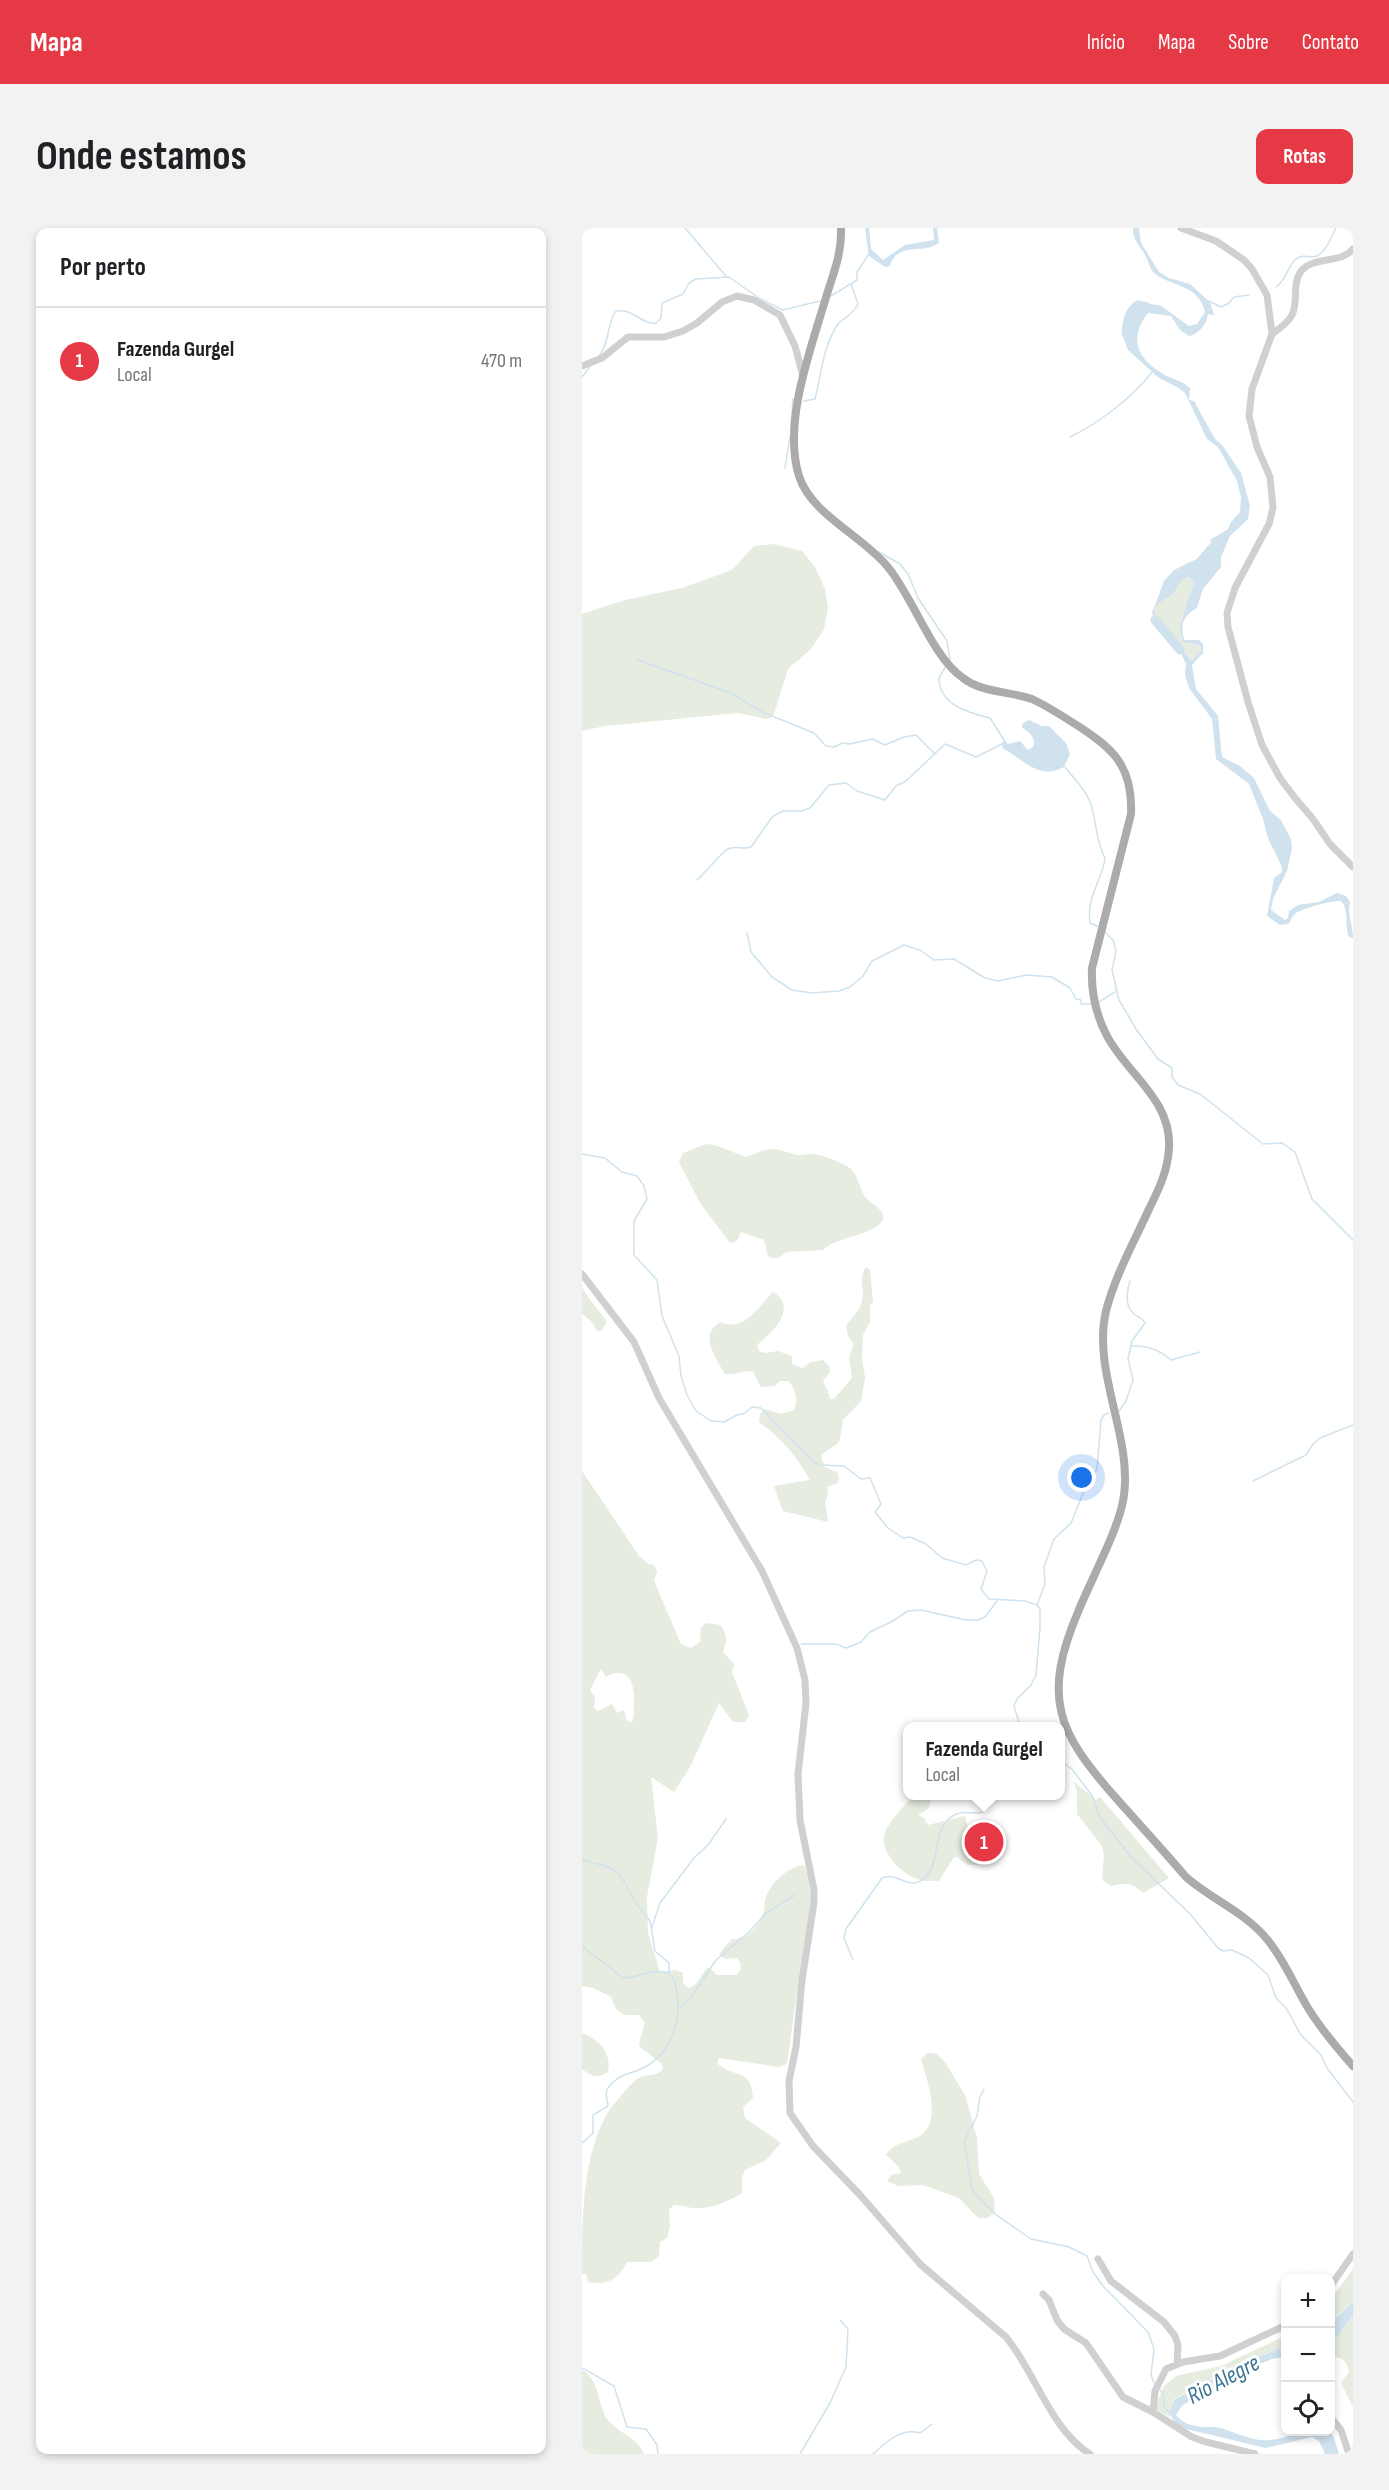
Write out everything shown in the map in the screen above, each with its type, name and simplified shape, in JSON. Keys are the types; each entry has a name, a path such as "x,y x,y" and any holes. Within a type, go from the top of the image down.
{"main road":[{"path":"841,228 840,254 803,376 795,426 797,468 804,487 813,502 871,549 887,566 946,660 961,677 977,686 1031,699 1058,712 1110,750 1121,762 1129,779 1131,814 1092,968 1093,993 1108,1037 1160,1107 1168,1130 1170,1146 1168,1164 1161,1184 1111,1294 1104,1323 1104,1352 1124,1468 1124,1494 1113,1531 1065,1646 1059,1670 1064,1722"},
{"path":"1065,1725 1088,1766 1186,1877 1247,1920 1265,1936 1279,1954 1308,2008 1353,2067"}],"street":[{"path":"1181,228 1216,242 1244,260 1252,268 1267,295 1272,334 1252,389 1249,416 1257,447 1270,477 1273,508 1269,524 1235,588 1227,613 1228,627 1248,702 1266,753 1280,778 1330,844 1353,867"},
{"path":"1272,334 1294,313 1297,280 1302,270 1315,263 1346,255 1353,249"},
{"path":"582,366 602,358 628,337 664,337 683,331 697,323 722,302 737,296 754,300 780,315 795,346 803,376"},
{"path":"582,1274 634,1342 659,1398 762,1571 797,1648 805,1680 806,1703 798,1774 800,1820 814,1890 814,1903 802,1980 796,2047 789,2081 790,2113 813,2146 861,2196 921,2265 1006,2337 1017,2350 1065,2431 1090,2454"},
{"path":"1335,2280 1353,2254"},
{"path":"1098,2259 1111,2281 1164,2322 1175,2336 1178,2345 1177,2364"},
{"path":"1043,2294 1049,2300 1057,2320 1064,2329 1086,2343 1123,2397 1199,2440 1255,2454"},
{"path":"1153,2412 1155,2391 1166,2369 1177,2364 1220,2356 1281,2327"},
{"path":"1335,2424 1344,2437 1349,2454"}],"shaded area":[{"path":"774,544 802,551 815,567 825,589 828,608 824,629 811,649 788,669 773,717 766,719 738,713 605,726 582,731 582,614 625,600 682,588 732,570 754,546"},
{"path":"1189,577 1195,584 1179,629 1182,640 1186,643 1200,645 1201,652 1192,660 1160,626 1154,610 1158,602 1169,596 1181,580"},
{"path":"706,1144 715,1145 746,1157 773,1149 797,1155 817,1155 834,1160 852,1170 864,1195 882,1212 883,1219 874,1228 837,1242 823,1250 786,1252 776,1258 768,1256 764,1240 741,1232 737,1241 730,1243 700,1203 679,1162 683,1153"},
{"path":"866,1267 870,1270 873,1301 870,1306 870,1322 863,1335 862,1357 865,1378 861,1401 843,1420 837,1444 823,1453 821,1457 825,1467 837,1472 839,1478 838,1483 827,1487 828,1495 825,1503 828,1522 783,1511 774,1486 810,1480 788,1448 759,1422 760,1414 765,1409 781,1414 794,1410 796,1395 791,1384 788,1381 780,1381 775,1386 761,1387 753,1372 725,1374 713,1353 710,1339 714,1327 721,1322 737,1324 744,1321 773,1292 784,1305 783,1313 776,1327 757,1345 759,1351 765,1353 778,1351 792,1356 792,1364 802,1368 811,1362 823,1360 829,1366 830,1372 823,1381 830,1399 834,1399 852,1378 849,1357 854,1344 848,1336 846,1326 861,1304 862,1275"},
{"path":"582,1287 607,1322 601,1331 597,1331 591,1321 582,1314"},
{"path":"582,1471 639,1556 648,1564 654,1565 657,1571 654,1581 681,1644 691,1648 700,1642 701,1627 706,1623 720,1625 723,1629 726,1638 723,1652 734,1664 732,1672 749,1715 745,1722 733,1722 719,1703 690,1767 674,1792 651,1777 658,1838 647,1897 648,1933 660,1972 676,1970 683,1973 683,1983 688,1988 695,1985 707,1968 717,1975 736,1975 741,1965 737,1958 725,1959 719,1954 732,1939 743,1937 757,1926 768,1891 781,1876 798,1866 804,1865 811,1901 787,2064 779,2067 719,2058 717,2063 749,2081 753,2098 743,2107 745,2118 781,2143 766,2160 745,2170 742,2177 742,2193 738,2196 704,2208 674,2205 669,2210 670,2227 667,2238 660,2242 659,2256 651,2262 627,2262 616,2277 601,2283 588,2282 586,2274 582,2274 583,2209 594,2145 610,2109 635,2080 657,2074 663,2069 662,2064 640,2047 645,2022 639,2015 624,2015 616,2009 611,1997 593,1988 582,1986","holes":["601,1669 606,1677 620,1673 629,1678 634,1695 632,1722 627,1721 624,1710 617,1713 612,1704 598,1711 594,1708 595,1697 590,1690"]},
{"path":"1073,1781 1096,1800 1100,1797 1169,1878 1143,1893 1132,1885 1111,1886 1102,1880 1104,1856 1102,1846 1077,1814 1077,1791"},
{"path":"910,1800 931,1800 928,1809 918,1815 924,1818 928,1825 965,1816 979,1865 967,1865 954,1857 939,1881 914,1878 900,1868 889,1855 884,1840 890,1823"},
{"path":"582,2033 594,2039 603,2048 608,2059 608,2072 595,2076 582,2069"},
{"path":"928,2053 937,2054 945,2062 965,2095 977,2138 979,2174 994,2198 995,2212 987,2218 978,2218 959,2198 923,2185 898,2186 887,2181 891,2175 901,2173 898,2166 886,2155 888,2152 923,2134 929,2125 932,2104 921,2059"},
{"path":"1353,2269 1353,2302 1335,2318 1335,2294"},
{"path":"1353,2315 1353,2407 1341,2383 1349,2372 1344,2360 1335,2358 1335,2340"},
{"path":"1281,2338 1281,2349 1237,2366 1174,2399 1170,2412 1172,2418 1154,2409 1164,2386 1176,2376 1221,2366"},
{"path":"582,2370 592,2380 607,2419 637,2443 644,2454 589,2454 582,2447"}],"water":[{"path":"865,228 869,228 871,249 883,260 905,245 934,240 933,228 937,228 939,242 927,248 899,253 890,266 885,267 869,256"},
{"path":"1133,228 1139,228 1141,243 1159,272 1169,278 1190,284 1210,302 1214,315 1208,314 1204,325 1196,333 1189,336 1180,330 1171,316 1148,313 1141,323 1137,342 1139,350 1150,365 1190,388 1189,400 1194,401 1215,439 1222,445 1241,473 1250,506 1248,519 1230,536 1221,557 1221,567 1203,589 1197,608 1188,614 1184,621 1182,629 1184,640 1199,640 1203,644 1203,653 1192,665 1196,689 1218,716 1222,757 1240,766 1254,778 1270,811 1281,820 1291,839 1292,849 1287,871 1273,899 1271,910 1285,920 1288,918 1289,911 1298,905 1319,902 1337,893 1346,896 1350,902 1353,938 1349,937 1345,909 1341,901 1299,911 1294,914 1288,924 1280,925 1267,916 1274,878 1282,872 1282,867 1268,838 1249,784 1216,759 1212,719 1189,688 1185,675 1186,664 1180,651 1158,629 1152,613 1164,581 1174,570 1215,550 1216,546 1210,540 1228,529 1240,512 1241,497 1237,481 1218,447 1207,439 1185,393 1159,378 1128,350 1124,339 1125,330 1135,312 1136,303 1160,305 1189,326 1197,324 1205,312 1197,296 1153,272 1136,241","holes":["1189,577 1195,584 1179,629 1183,642 1200,645 1201,652 1192,660 1160,626 1154,610 1175,591 1181,581"]},
{"path":"1029,720 1042,726 1049,726 1066,743 1070,754 1064,767 1055,771 1039,770 1002,748 1003,741 1008,744 1020,741 1028,750 1033,747 1032,736 1022,728 1022,724"},
{"path":"1353,2302 1353,2315 1335,2340 1335,2319"},
{"name":"Rio Alegre","path":"1281,2349 1281,2358 1238,2373 1217,2389 1206,2390 1182,2406 1176,2415 1183,2422 1220,2428 1257,2440 1288,2436 1333,2436 1339,2454 1325,2454 1319,2441 1312,2437 1266,2448 1182,2428 1174,2422 1170,2412 1174,2400 1237,2366"}],"waterway":[{"path":"685,228 726,276"},
{"path":"1276,287 1297,258 1313,257 1321,253 1336,228"},
{"path":"831,296 857,280 857,272 869,254"},
{"path":"599,356 605,346 615,312 626,311 646,321 656,323 661,318 662,303 683,294 689,283 696,279 729,277 759,298 783,310 820,301"},
{"path":"804,401 815,399 825,353 832,335 838,324 858,304 851,284"},
{"path":"1209,301 1221,307 1234,297 1249,295"},
{"path":"1126,334 1132,311 1138,305 1147,307"},
{"path":"582,377 592,364"},
{"path":"1070,437 1115,408 1153,371"},
{"path":"791,426 793,399"},
{"path":"785,468 790,437"},
{"path":"1200,562 1223,538"},
{"path":"879,552 900,564 908,574 918,598 947,641 950,659"},
{"path":"1155,620 1180,650"},
{"path":"638,660 731,693 762,712 814,733 826,746 834,747 842,743 850,744 872,739 885,745 916,735 935,754"},
{"path":"946,666 939,678 944,695 957,706 990,718 1006,743"},
{"path":"697,880 728,849 751,847 773,816 783,811 801,811 810,808 829,785 846,783 857,791 885,800 896,786 906,781 945,744 976,757 1004,743"},
{"path":"1065,767 1088,797 1099,844 1105,858 1092,896 1089,913 1090,923 1099,927"},
{"path":"1105,932 1113,940 1116,951 1112,970 1119,1000 1136,1029 1158,1059 1172,1068 1172,1077 1178,1085 1200,1094 1263,1144 1282,1143 1295,1152 1312,1199 1353,1240"},
{"path":"747,933 751,952 772,977 792,990 812,993 839,991 850,987 863,976 872,961 904,945 920,950 934,960 954,959 985,978 998,981 1026,975 1052,977 1070,988 1076,999 1081,1000 1081,1004 1091,1004"},
{"path":"1099,1002 1115,992"},
{"path":"582,1154 605,1158 622,1172 637,1176 644,1186 647,1199 634,1221 634,1255 657,1280 662,1316 679,1356 681,1376 687,1395 696,1411 711,1421 724,1422 745,1413 752,1407 761,1408 813,1461 820,1465 844,1466 861,1479 870,1478 881,1504 875,1512 888,1528 903,1538 910,1537 926,1544 942,1558 966,1565 976,1560 982,1561 987,1571 981,1589 989,1599 1025,1601 1037,1605"},
{"path":"1119,1411 1126,1401 1133,1380 1128,1359 1132,1341 1145,1323 1129,1307 1127,1294 1130,1281"},
{"path":"1132,1346 1153,1349 1163,1353 1171,1360 1200,1352"},
{"path":"1019,1722 1014,1706 1036,1675 1040,1628 1040,1609 1037,1605 1045,1584 1044,1567 1054,1539 1071,1523 1084,1491 1097,1469 1101,1420 1109,1413"},
{"path":"1253,1481 1306,1455 1320,1438 1353,1425"},
{"path":"801,1644 836,1644 846,1648 861,1642 870,1632 908,1611 921,1610 966,1620 978,1620 985,1617 997,1601"},
{"path":"1065,1764 1072,1769 1093,1797 1099,1816 1131,1857 1191,1915 1218,1948 1223,1951 1232,1950 1249,1958 1268,1975 1276,1998 1286,2008 1301,2035 1321,2055 1327,2068 1353,2102"},
{"path":"853,1960 844,1938 846,1929 882,1878 887,1876 912,1883 922,1880 933,1865 939,1836 948,1820 959,1813 983,1812 995,1800"},
{"path":"652,1927 660,1903 694,1858 708,1845 726,1819"},
{"path":"582,1860 606,1866 619,1873 636,1903 650,1921 655,1951 669,1963 669,1973"},
{"path":"679,2008 692,1996 716,1960 749,1932 765,1914 795,1895"},
{"path":"582,1946 623,1978 659,1971 667,1973 675,1984 678,2005 672,2037 661,2055 643,2068 620,2077 612,2083 606,2092 608,2106 593,2115 593,2133 582,2143"},
{"path":"984,2089 980,2097 977,2116 964,2142 972,2190 995,2214 1031,2239 1069,2247 1087,2256 1093,2272 1103,2286 1148,2332 1154,2349 1151,2375 1154,2383"},
{"path":"800,2454 830,2403 846,2367 848,2329 840,2320"},
{"path":"582,2368 614,2386 627,2427 646,2429 657,2445 658,2454"},
{"path":"1160,2390 1163,2393 1164,2406 1171,2415"},
{"path":"873,2454 895,2437 907,2432 920,2433 932,2424"}],"place":[{"name":"Fazenda Gurgel","path":"984,1842"}]}
